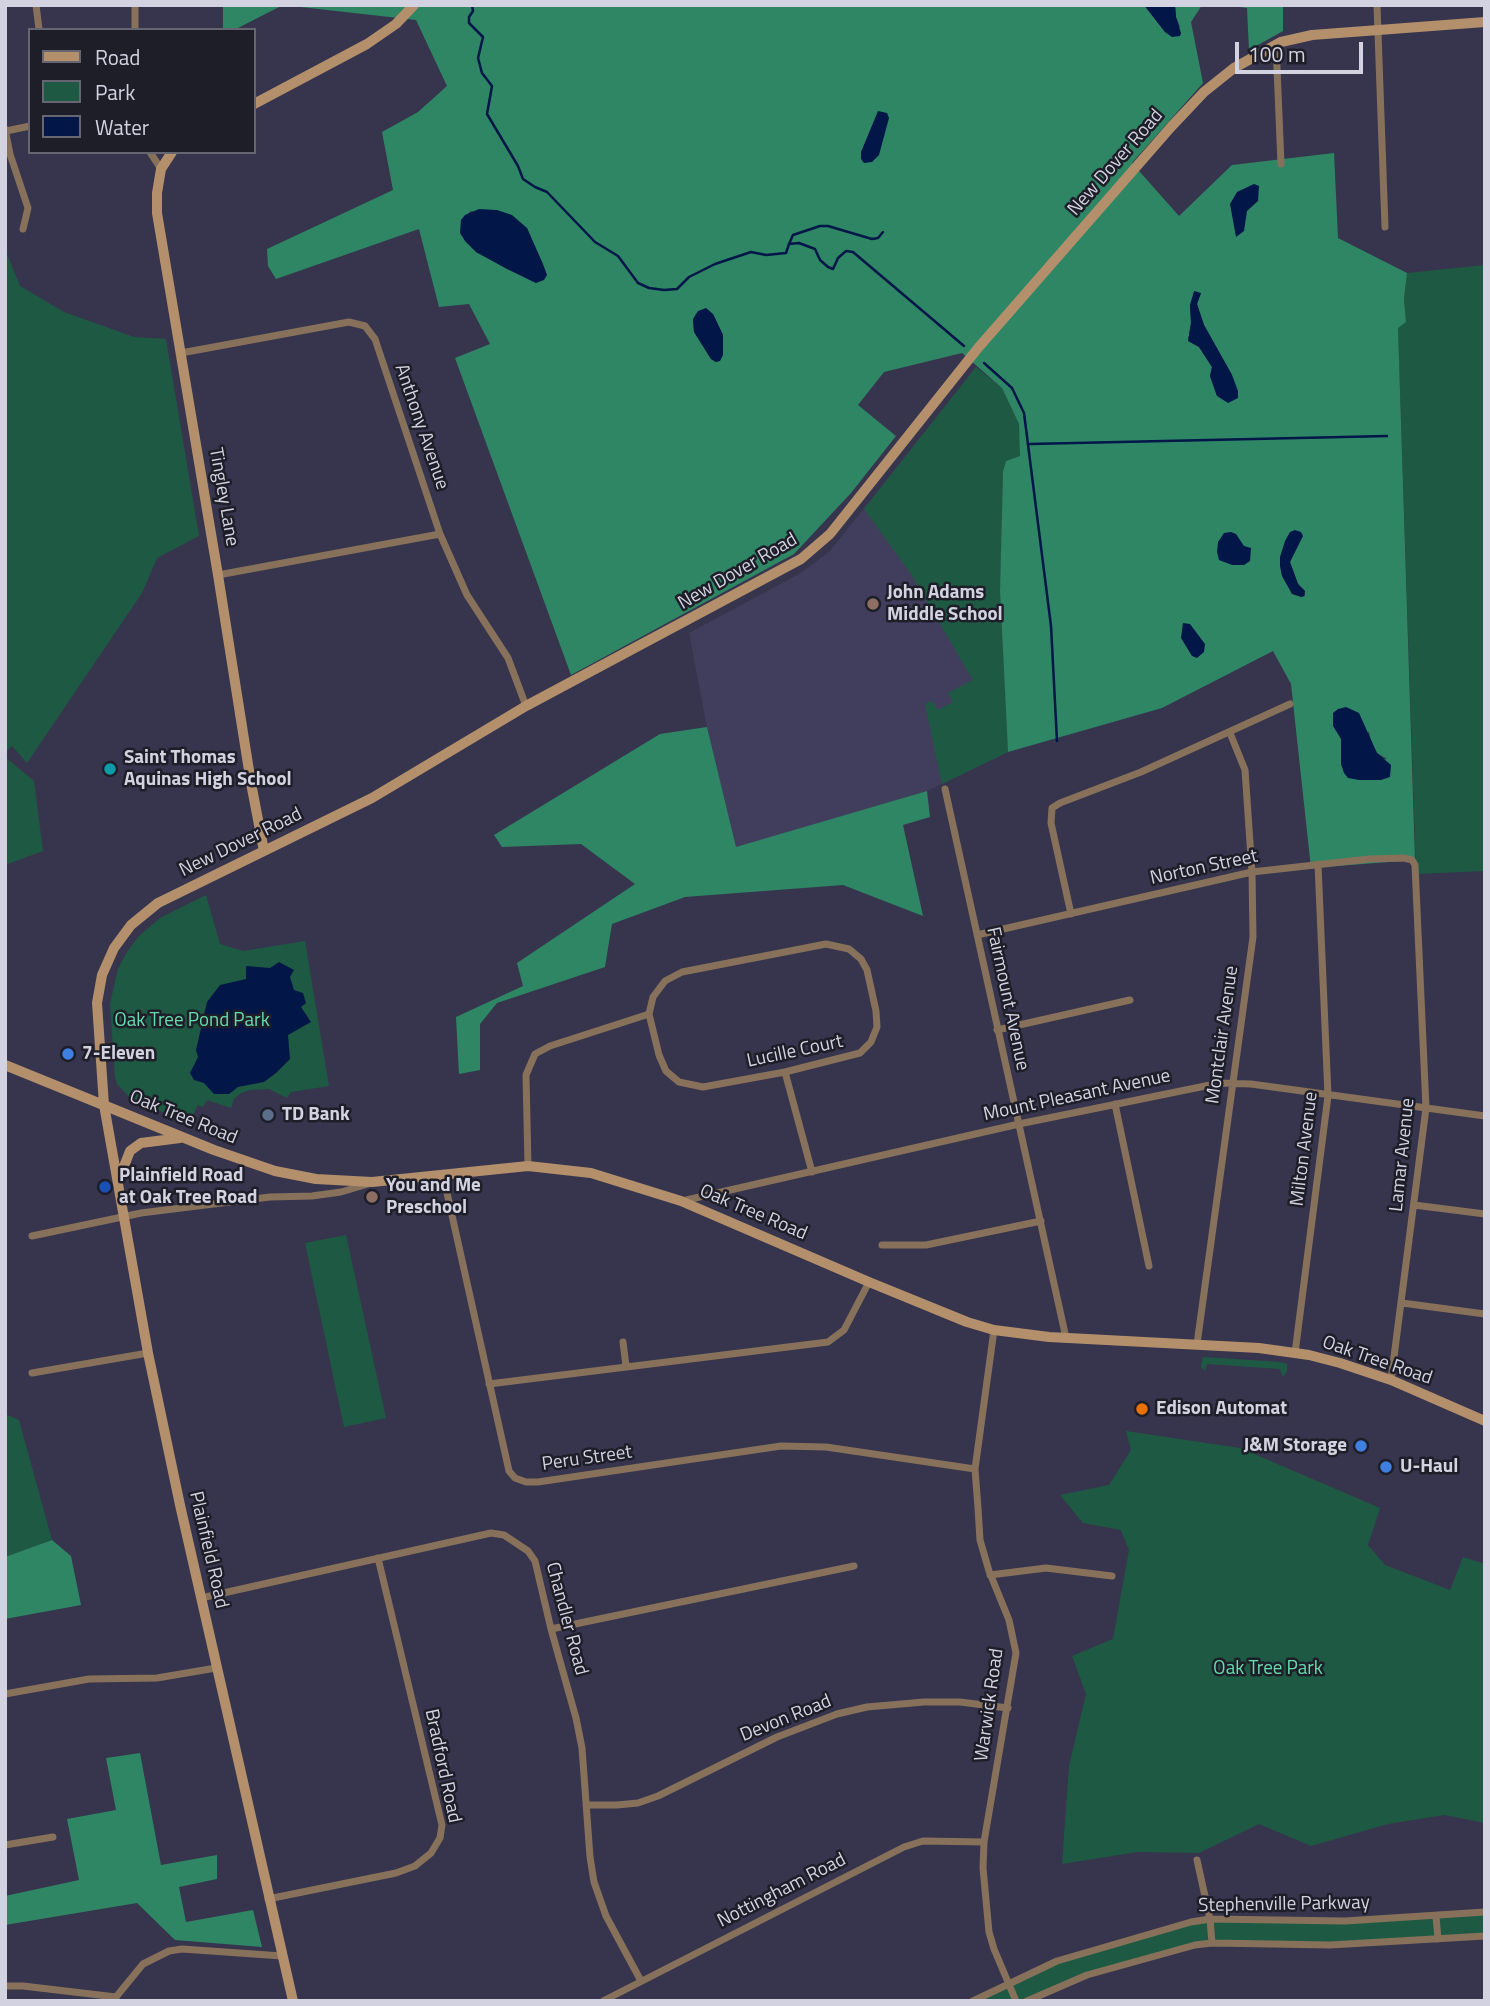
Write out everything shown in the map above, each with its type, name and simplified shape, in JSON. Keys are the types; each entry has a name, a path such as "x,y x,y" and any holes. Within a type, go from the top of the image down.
{"street":[{"path":"36,5 39,28"},
{"path":"135,5 135,28"},
{"path":"256,103 367,44 396,24 414,5"},
{"path":"1377,5 1385,227"},
{"name":"New Dover Road","path":"104,1105 97,1003 102,975 114,948 131,925 158,903 372,798 526,706 779,573 817,545 830,534 1005,315 1189,107 1224,74 1276,44 1312,35 1378,28 1485,23"},
{"path":"1276,44 1281,164"},
{"path":"23,229 28,208 5,130 28,126"},
{"path":"151,154 161,169"},
{"name":"Tingley Lane","path":"171,154 161,169 157,193 158,213 264,851"},
{"name":"Anthony Avenue","path":"181,352 349,322 365,326 375,339 440,534 467,596 508,658 526,706"},
{"path":"218,575 440,534"},
{"path":"1071,914 1051,823 1052,808 1141,772 1290,704"},
{"name":"Montclair Avenue","path":"1197,1344 1253,937 1252,872 1245,770 1230,733"},
{"name":"Fairmount Avenue","path":"945,789 1066,1338"},
{"name":"Norton Street","path":"977,935 1252,872 1318,864 1404,858 1412,860 1415,865 1416,889"},
{"name":"Milton Avenue","path":"1295,1353 1328,1096 1318,864"},
{"name":"Lamar Avenue","path":"1391,1380 1426,1108 1416,889"},
{"name":"Lucille Court","path":"826,944 849,949 861,959 867,970 877,1019 871,1042 853,1056 703,1087 679,1082 662,1064 649,1014 652,1000 659,988 665,981 682,972 826,944"},
{"path":"997,1030 1130,1000"},
{"path":"528,1166 526,1075 536,1054 550,1046 649,1014"},
{"name":"Oak Tree Road","path":"5,1065 181,1137 275,1171 316,1179 372,1182 528,1166 591,1173 681,1201 869,1282 967,1322 994,1330 1022,1335 1197,1344 1295,1353 1340,1363 1391,1380 1485,1421"},
{"path":"785,1072 812,1172"},
{"name":"Mount Pleasant Avenue","path":"681,1201 1173,1091 1233,1083 1485,1116"},
{"path":"1115,1104 1149,1266"},
{"name":"Plainfield Road","path":"104,1105 148,1353 216,1668 293,2001"},
{"path":"118,1183 130,1151 141,1143 181,1137"},
{"name":"Peru Street","path":"443,1175 509,1471 515,1478 526,1482 781,1446 826,1447 975,1469"},
{"path":"32,1236 124,1217 270,1196 312,1196 341,1192 372,1182"},
{"path":"1414,1205 1485,1213"},
{"path":"882,1245 926,1245 1041,1221"},
{"path":"489,1384 828,1342 844,1330 869,1282"},
{"path":"1402,1303 1485,1314"},
{"name":"Warwick Road","path":"994,1330 975,1469 980,1539 990,1575 1009,1620 1016,1653 984,1842 986,1914 994,1949 1016,2001"},
{"path":"623,1342 625,1366"},
{"path":"32,1373 148,1353"},
{"name":"Chandler Road","path":"201,1598 491,1533 504,1535 528,1551 535,1561 582,1748 594,1882 606,1916 641,1981"},
{"name":"Bradford Road","path":"268,1899 396,1873 415,1866 432,1853 440,1838 442,1825 378,1558"},
{"path":"551,1629 854,1566"},
{"path":"990,1575 1046,1568 1112,1576"},
{"path":"5,1694 89,1679 157,1678 216,1668"},
{"name":"Devon Road","path":"586,1805 617,1805 658,1796 777,1737 837,1714 867,1707 960,1702 1008,1708"},
{"path":"5,1845 53,1837"},
{"name":"Nottingham Road","path":"603,2001 904,1847 923,1841 984,1842"},
{"path":"1198,1860 1212,1943"},
{"name":"Stephenville Parkway","path":"973,2001 1057,1961 1168,1926 1210,1919 1345,1921 1485,1912"},
{"path":"1436,1916 1438,1939"},
{"name":"Stephenville Parkway","path":"1027,2001 1087,1975 1178,1948 1212,1943 1330,1945 1485,1936"},
{"path":"5,1986 116,1999 143,1964 169,1951 181,1949 282,1956"}],"shaded area":[{"name":"John Adams Middle School","path":"976,367 1003,472 1000,591 1008,752 927,791 736,848 707,727 689,633 801,573 830,551"}],"green space":[{"path":"223,5 283,5 238,28 223,28"},
{"path":"283,5 1144,5 1165,32 1180,27 1175,5 1202,5 1191,22 1203,83 1132,163 1179,216 1232,165 1334,153 1338,238 1407,273 1404,299 1406,322 1398,328 1415,860 1311,868 1291,684 1273,651 1162,708 1008,752 1000,591 1003,472 1006,461 1020,456 1019,424 1002,388 962,353 884,372 858,405 896,436 851,493 794,554 571,675 455,358 490,344 469,304 439,307 419,229 276,279 268,266 267,249 393,190 382,132 418,112 447,86 416,20","holes":["471,211 527,228 546,275 536,283 476,252 461,220","1201,293 1197,304 1204,325 1232,375 1217,396 1210,376 1212,367 1199,347 1188,341 1190,305","713,314 723,335 716,362 711,359 694,332 693,319","1302,536 1290,562 1305,596 1301,597 1282,576 1280,557","1369,732 1377,753 1387,759 1341,764 1341,739"]},
{"path":"1225,5 1283,5 1283,31 1249,50 1247,8"},
{"path":"5,249 20,286 64,312 134,337 166,339 199,536 157,558 142,593 27,763 12,746 5,752"},
{"path":"1485,265 1485,871 1416,874 1398,327 1406,322 1404,299 1407,273"},
{"path":"976,367 1002,388 1019,424 1021,457 1015,457 1003,472 1000,591 1008,752 942,784 925,704 932,701 938,710 953,702 948,693 973,680 911,574 864,509"},
{"path":"707,727 736,847 927,791 930,817 903,825 923,916 843,885 685,897 612,924 605,967 497,1003 480,1024 480,1070 459,1074 456,1017 523,986 517,963 635,884 581,844 502,847 494,835 660,734"},
{"path":"5,757 34,781 43,851 5,865"},
{"name":"Oak Tree Pond Park","path":"206,895 220,944 243,951 305,941 329,1086 291,1092 287,1098 269,1089 250,1090 234,1099 231,1108 207,1100 203,1107 198,1105 189,1123 131,1099 117,1084 110,1004 118,969 138,937 160,918"},
{"path":"346,1235 386,1418 344,1427 305,1243"},
{"path":"1203,1357 1280,1362 1287,1364 1287,1371 1283,1377 1280,1369 1207,1364 1205,1371 1201,1367"},
{"path":"5,1414 19,1420 52,1540 5,1557"},
{"name":"Oak Tree Park","path":"1126,1431 1240,1448 1380,1508 1368,1545 1385,1565 1450,1590 1463,1557 1485,1564 1485,1823 1444,1815 1388,1824 1311,1846 1259,1824 1199,1853 1137,1852 1062,1864 1069,1766 1086,1694 1072,1656 1113,1639 1129,1550 1121,1530 1083,1523 1060,1495 1109,1485 1131,1450"},
{"path":"52,1540 71,1556 81,1605 5,1619 5,1557"},
{"path":"140,1753 161,1865 217,1855 217,1879 179,1887 186,1922 253,1910 262,1947 175,1940 137,1903 5,1925 5,1896 79,1880 67,1819 116,1810 106,1758"},
{"path":"1485,1912 1485,1936 1387,1943 1212,1943 1087,1975 1027,2001 973,2001 1057,1961 1191,1922 1309,1921"}],"water":[{"path":"1144,5 1175,5 1180,36 1172,37 1165,32"},
{"path":"878,111 887,113 889,118 879,155 872,162 864,163 861,152"},
{"path":"1254,184 1259,186 1258,201 1247,211 1244,231 1236,237 1230,204 1237,192"},
{"path":"479,209 497,210 512,215 527,228 547,275 544,280 536,283 507,269 476,252 465,241 460,233 461,220 465,215"},
{"path":"1194,291 1201,293 1197,304 1204,325 1238,391 1238,398 1228,403 1217,396 1210,376 1212,367 1199,347 1188,341 1190,305"},
{"path":"706,308 713,314 723,335 723,355 720,361 716,362 711,359 694,332 693,319 698,311"},
{"path":"1295,530 1303,536 1290,562 1298,584 1305,591 1301,597 1292,594 1282,576 1280,566 1285,541 1290,532"},
{"path":"1224,533 1236,534 1244,546 1251,548 1250,561 1244,565 1232,565 1219,560 1218,542"},
{"path":"1183,623 1190,624 1205,644 1204,652 1197,658 1192,656 1181,638"},
{"path":"1346,707 1359,713 1377,753 1391,765 1390,777 1381,780 1359,780 1348,778 1344,773 1341,764 1341,739 1333,726 1333,713"},
{"path":"279,962 294,970 290,977 294,990 303,993 306,1003 301,1007 311,1022 288,1035 290,1059 264,1082 238,1087 229,1094 214,1094 204,1083 194,1080 190,1073 198,1057 196,1050 207,1002 220,985 246,979 246,966 270,968"}],"waterway":[{"path":"472,5 469,23 483,37 478,58 482,73 492,86 487,114 523,179 547,192 595,242 618,256 638,283 649,288 677,289 689,277 715,264 751,252 766,255 786,253 789,244 799,243 815,249 820,260 833,269 838,258 846,251 853,252 964,346"},
{"path":"789,244 793,235 820,226 872,239 878,238 883,232"},
{"path":"984,363 1012,388 1024,413 1051,626 1057,741"},
{"path":"1030,444 1387,436"}],"place":[{"name":"John Adams Middle School","path":"873,604"},
{"name":"Saint Thomas Aquinas High School","path":"110,769"},
{"name":"7-Eleven","path":"68,1054"},
{"name":"TD Bank","path":"268,1115"},
{"name":"Plainfield Road at Oak Tree Road","path":"105,1187"},
{"name":"You and Me Preschool","path":"372,1197"},
{"name":"Edison Automat","path":"1142,1409"},
{"name":"J&M Storage","path":"1361,1446"},
{"name":"U-Haul","path":"1386,1467"}]}
